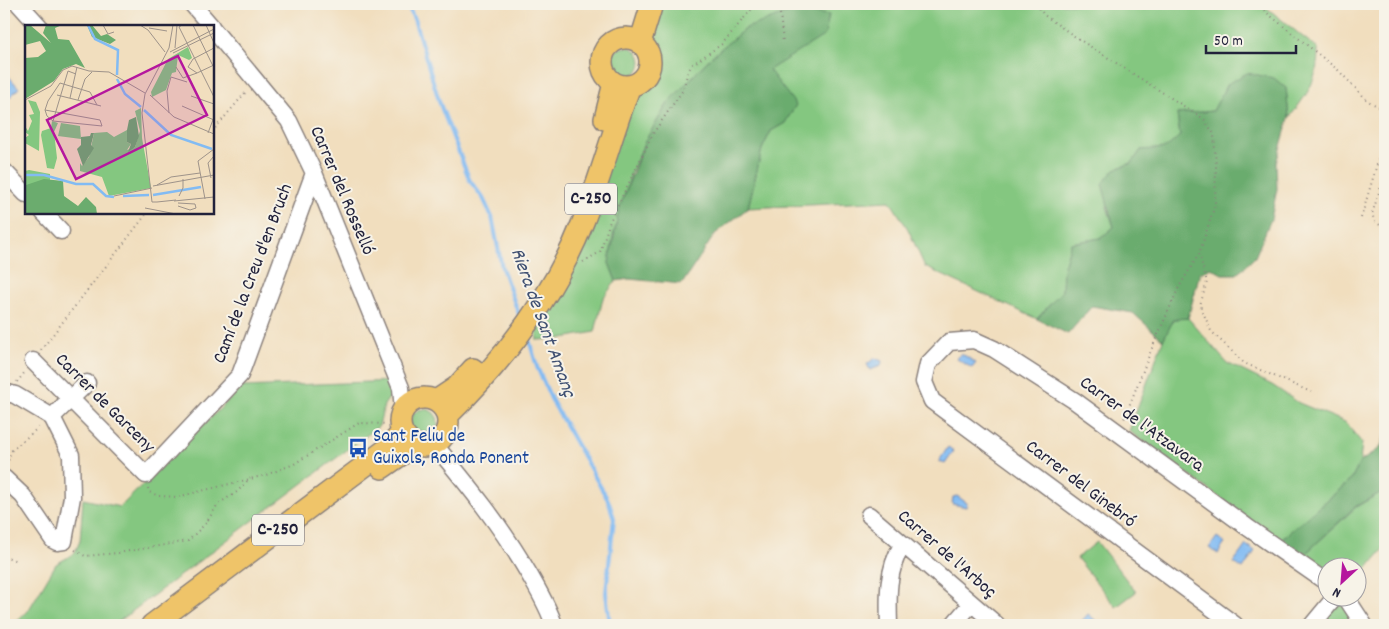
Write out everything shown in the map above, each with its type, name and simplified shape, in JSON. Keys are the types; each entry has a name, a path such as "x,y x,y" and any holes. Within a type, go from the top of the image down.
{"main road":[{"path":"634,40 640,4"},
{"path":"634,40 652,4"},
{"path":"622,84 604,71 603,55 613,42 634,40"},
{"name":"C-250","path":"622,84 641,81 650,67 649,55 634,40"},
{"name":"C-250","path":"410,421 446,432 441,409 497,353 536,298 562,266 583,222 622,84"},
{"name":"C-250","path":"536,298 585,184 622,84"},
{"path":"410,421 425,398 441,409"},
{"name":"C-250","path":"152,625 387,449 410,421"},
{"name":"C-250","path":"171,625 410,421"}],"street":[{"path":"20,4 38,25"},
{"name":"Carrer del Rosselló","path":"192,4 210,25"},
{"name":"Carrer del Rosselló","path":"214,29 289,121 314,174 410,421 468,484 509,540 535,585 554,625"},
{"path":"4,171 25,189"},
{"name":"Camí de la Creu d'en Bruch","path":"146,474 240,374 314,174"},
{"path":"45,214 61,231"},
{"name":"Carrer de l'Atzavara","path":"928,364 949,342 974,340 994,350 1076,401 1247,527 1316,575"},
{"name":"Carrer de Garceny","path":"33,361 146,474"},
{"name":"Carrer del Ginebró","path":"928,364 924,382 932,401 1235,625"},
{"path":"52,417 87,382"},
{"path":"5,473 53,540 60,542 66,538 72,497 71,455 52,417 6,393"},
{"name":"Carrer de l'Arboç","path":"869,515 996,625"},
{"path":"889,625 888,597 893,560 902,544"},
{"path":"953,625 972,604"},
{"path":"1312,625 1328,606"},
{"path":"1352,606 1364,625"}],"path":[{"path":"562,266 570,271 600,252 610,221 654,132 683,90 688,71 693,64 722,44 756,4"},
{"path":"779,4 783,42"},
{"path":"1036,4 1044,15 1070,33 1204,119 1214,134 1216,166 1215,205 1199,254 1179,287 1152,348 1119,432"},
{"path":"1256,4 1338,70 1368,101 1385,110"},
{"path":"214,130 256,79"},
{"path":"1361,218 1385,138"},
{"path":"1385,174 1372,214 1375,222 1385,228"},
{"path":"6,393 146,214"},
{"path":"1199,254 1207,282 1200,305 1211,331 1244,363 1310,392"},
{"path":"5,473 10,452 52,417"},
{"path":"146,474 149,492 159,496 177,497 250,478 294,464 359,423 410,421"},
{"path":"60,542 85,556 118,554 188,541 206,522 218,504 236,492 250,478"},
{"path":"4,556 17,561"}],"green space":[{"path":"659,4 1262,4 1318,49 1318,60 1311,86 1289,118 1286,88 1227,84 1213,111 1177,114 1180,136 1166,149 1141,150 1132,163 1115,169 1107,207 1114,227 1101,238 1071,243 1063,270 1062,291 1037,319 925,267 908,229 890,201 748,208 762,149 771,131 785,123 778,84 769,70 789,56 746,28 711,57 668,103 645,141 631,173 613,236 609,263 616,281 603,298 595,332 558,339 537,340 535,321 630,99 652,78 656,63 650,34"},
{"path":"796,10 829,15 825,35 769,70 796,105 785,123 771,131 762,149 748,208 715,234 682,284 629,279 616,281 609,263 619,209 645,141 668,103 711,57 746,28"},
{"path":"626,47 637,51 641,62 637,73 626,77 615,73 611,62 615,51"},
{"path":"1247,73 1274,78 1286,88 1289,118 1276,163 1277,189 1271,219 1255,257 1237,274 1222,274 1211,268 1200,273 1188,318 1174,319 1163,340 1133,313 1092,306 1068,334 1037,319 1062,291 1063,270 1071,243 1101,238 1114,227 1102,184 1115,169 1132,163 1141,150 1166,148 1180,136 1177,114 1213,111 1227,84"},
{"path":"1188,318 1227,363 1272,385 1299,403 1345,422 1362,443 1360,462 1352,479 1279,541 1129,431 1163,340 1174,319"},
{"path":"394,381 396,388 384,405 379,426 114,625 13,625 28,611 56,564 74,554 80,541 83,499 120,507 242,387"},
{"path":"424,409 434,413 438,423 434,433 424,437 414,433 410,423 414,413"},
{"path":"1385,436 1385,490 1355,507 1303,556 1279,541 1352,479 1360,462 1380,448"},
{"path":"1385,490 1385,547 1366,570 1366,556 1316,556 1316,566 1303,556 1356,507"},
{"path":"1097,542 1136,592 1116,607 1077,558"},
{"path":"1334,606 1345,606 1357,625 1319,625"}],"water":[{"path":"4,71 19,88 10,97 4,90"},
{"path":"961,353 976,363 972,368 957,359"},
{"path":"875,358 882,361 881,366 870,370 867,364"},
{"path":"948,447 954,451 945,464 939,461"},
{"path":"957,496 967,503 966,507 952,504 953,497"},
{"path":"1217,537 1225,543 1218,554 1209,548"},
{"path":"1246,545 1255,551 1243,569 1233,563"},
{"path":"1088,614 1101,625 1078,625"}],"waterway":[{"name":"Riera de Sant Amanç","path":"407,4 414,19 440,104 470,181 483,198 492,217 502,268 521,320"},
{"name":"Riera de Sant Amanç","path":"528,336 537,367 552,401 608,500 614,518 606,593 610,625"}],"place":[{"name":"Sant Feliu de Guixols, Ronda Ponent","path":"358,448"}]}
